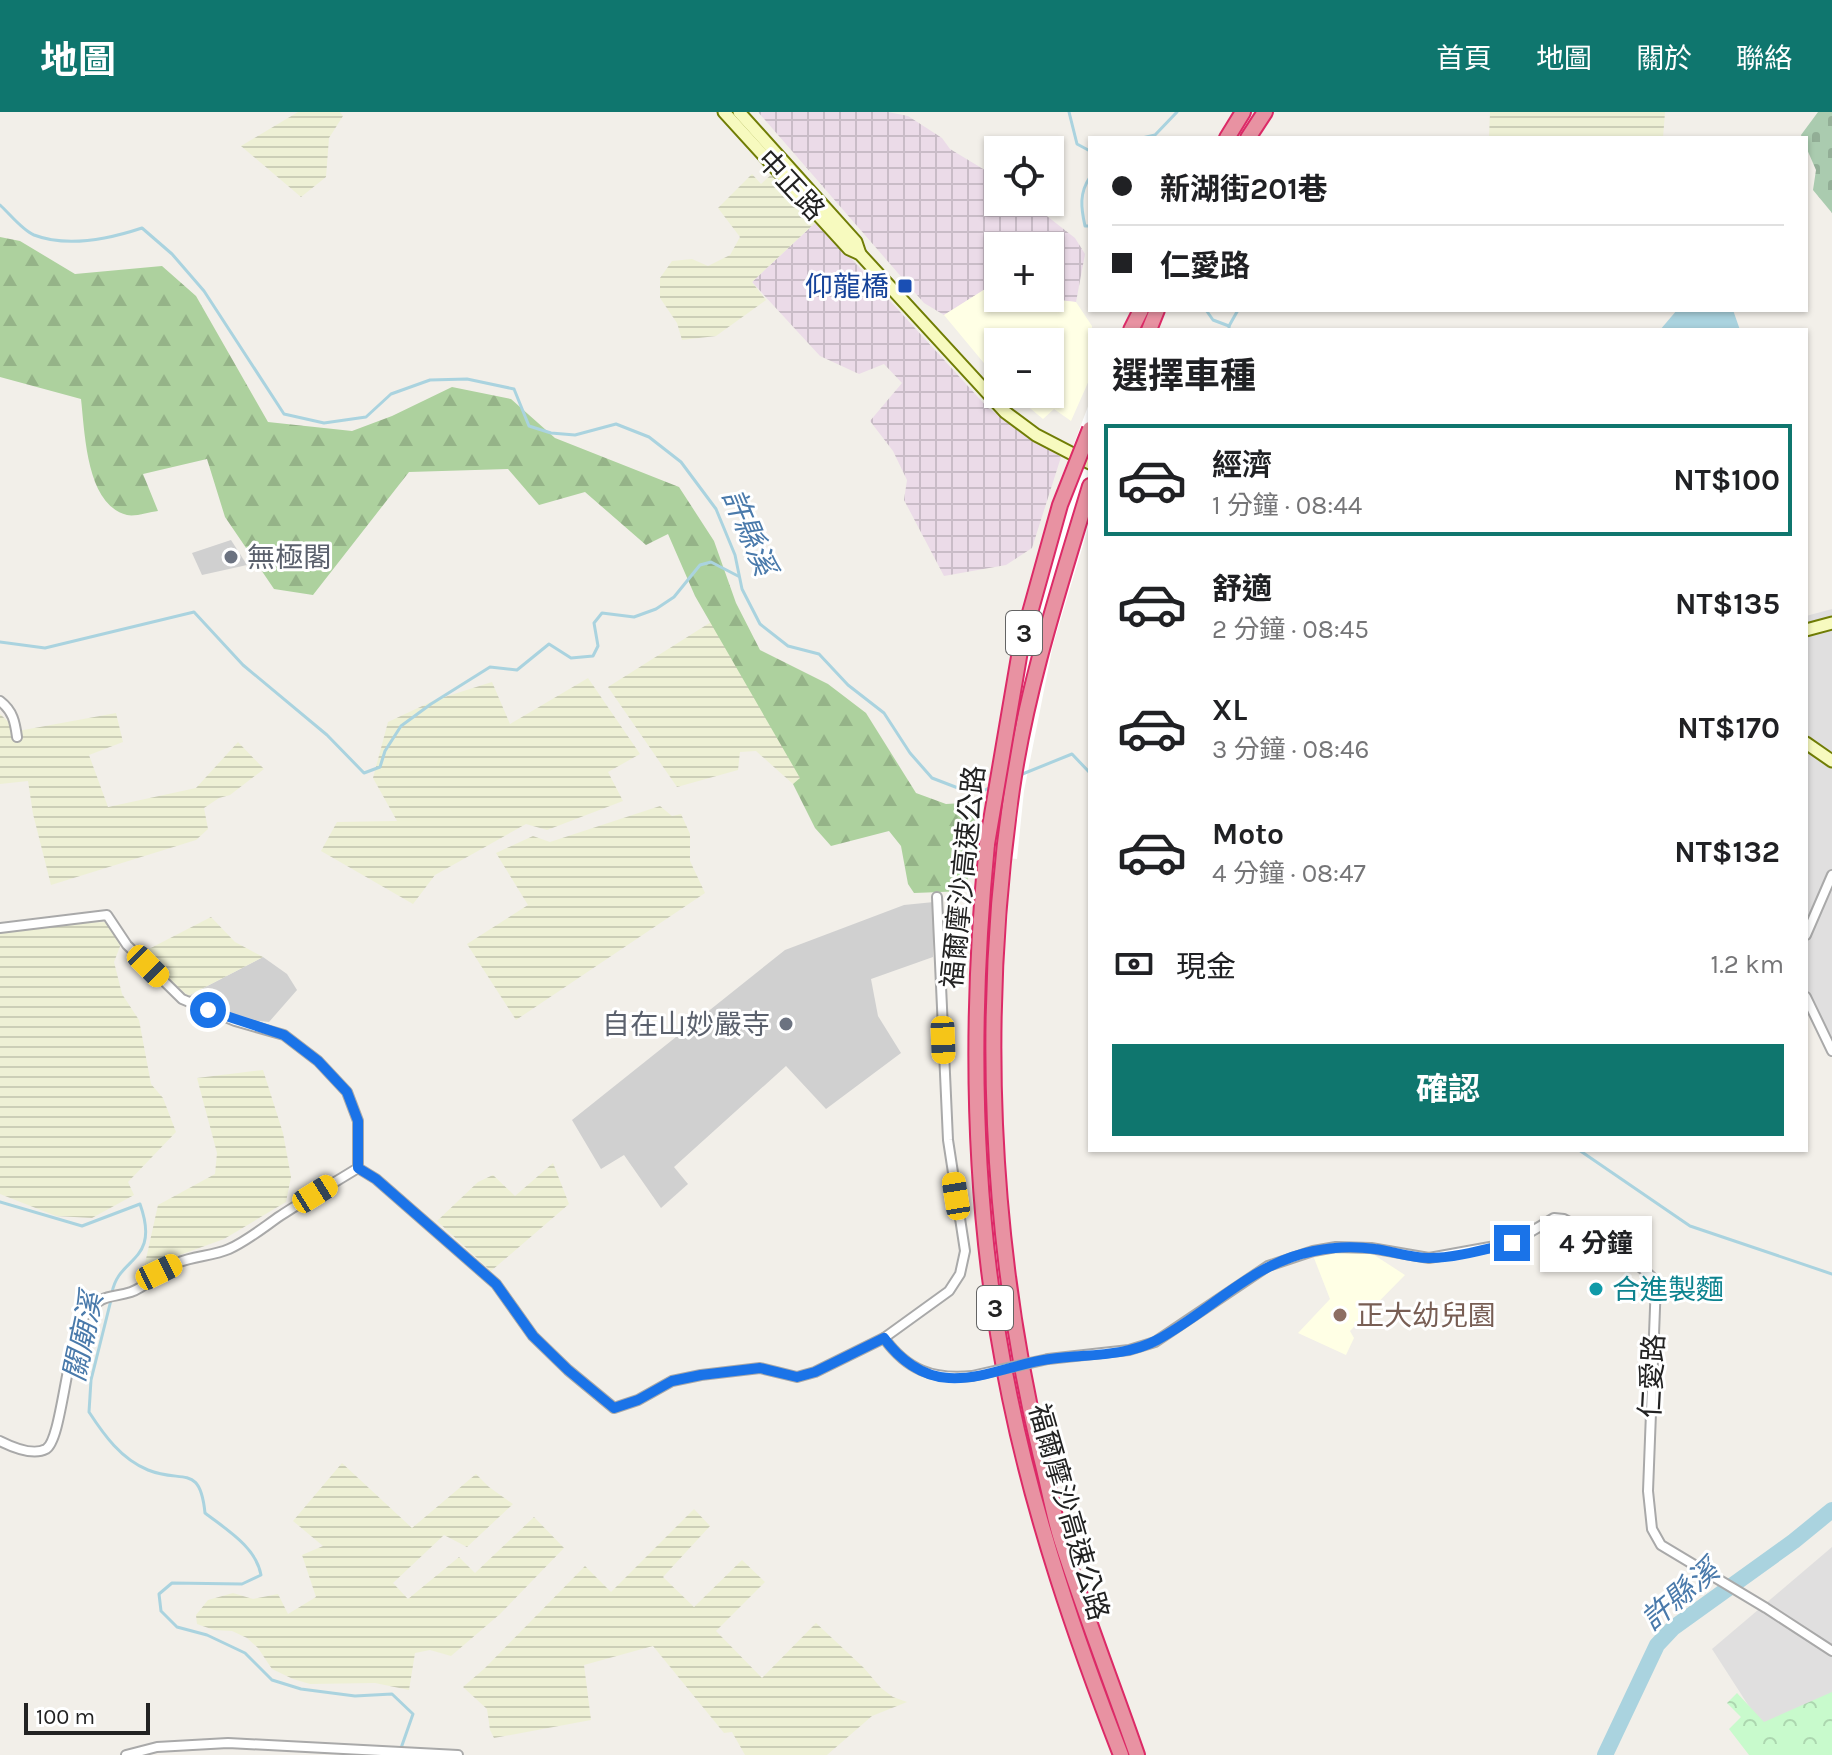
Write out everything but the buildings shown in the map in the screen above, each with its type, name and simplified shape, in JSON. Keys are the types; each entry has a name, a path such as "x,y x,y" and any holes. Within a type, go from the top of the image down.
{"highway":[{"path":"1228,136 1243,112"},
{"path":"1249,136 1265,112"},
{"name":"福爾摩沙高速公路","path":"1088,434 1060,505 1021,645 987,844 977,991 978,1122 991,1284 1010,1398 1048,1545 1085,1661 1121,1755"},
{"name":"福爾摩沙高速公路","path":"1088,493 1042,645 1012,788 996,944 992,1084 1003,1246 1024,1385 1061,1538 1137,1755"}],"main road":[{"name":"中正路","path":"724,112 849,249 860,254 1005,412 1036,435 1088,462"},
{"name":"中正路","path":"739,112 856,242 860,254"},
{"path":"1808,629 1832,623"},
{"path":"1808,744 1832,761"}],"street":[{"path":"0,701 15,721 17,737"},
{"path":"1808,930 1832,875"},
{"path":"358,1168 376,1179 496,1284 533,1336 614,1408 638,1400 672,1381 701,1375 760,1368 797,1377 815,1372 884,1338 949,1291 960,1274 965,1251 948,1140 937,897"},
{"path":"0,928 107,915 127,945 182,999 235,1021 284,1035 318,1061 347,1092 358,1121 358,1168"},
{"path":"1808,1001 1832,1051"},
{"path":"0,1441 13,1448 33,1451 45,1449 54,1441 63,1386 85,1313 109,1295 132,1292 159,1272 181,1261 228,1249 358,1168"},
{"name":"仁愛路","path":"884,1338 894,1352 925,1373 948,1378 972,1376 1048,1359 1129,1350 1155,1342 1255,1274 1290,1257 1336,1247 1371,1248 1429,1258 1512,1243 1554,1218 1564,1219 1650,1274 1656,1282 1648,1491 1652,1529 1661,1545 1669,1553 1766,1608 1832,1651"},
{"path":"126,1755 157,1747 228,1743 458,1755"}],"shaded area":[{"path":"298,112 340,112 343,116 329,138 326,177 301,197 241,146"},
{"path":"758,112 888,112 908,116 942,138 950,149 984,170 984,216 1047,216 1075,238 1085,254 1076,302 1064,301 1064,232 984,232 984,290 944,315 924,303"},
{"path":"1490,112 1665,112 1663,136 1489,136"},
{"path":"774,172 817,221 752,282 766,300 716,336 682,340 677,323 660,298 660,278 672,261 692,259 708,266 730,255 740,237 718,208 752,174 761,184"},
{"path":"817,221 984,404 984,408 1061,457 1032,548 1006,565 944,576 904,500 907,480 893,451 870,421 902,383 884,364 859,374 820,356 752,282"},
{"path":"984,290 984,312 1064,312 1064,301 1076,302 1092,326 1088,328 1088,383 1071,421 1054,409 1043,419 1030,408 1064,408 1064,328 984,328 984,363 944,315"},
{"path":"231,540 247,565 202,575 192,553"},
{"path":"1832,609 1832,1049 1808,995 1808,615"},
{"path":"711,622 801,779 793,784 756,751 740,752 738,770 677,787 608,687"},
{"path":"588,678 640,754 608,772 623,801 547,830 526,824 435,875 413,904 321,851 337,822 397,821 373,778 388,722 435,700 492,682 510,724"},
{"path":"116,713 123,742 89,755 108,807 196,788 238,742 264,769 230,795 204,808 208,829 196,840 51,885 28,781 0,784 0,714 18,731"},
{"path":"660,806 672,816 681,814 690,834 690,861 705,893 516,1020 467,944 528,905 496,853 533,836 550,842"},
{"path":"934,902 933,957 871,979 878,1016 901,1053 826,1109 786,1066 674,1167 688,1184 661,1208 624,1155 601,1169 572,1120 785,950 904,905"},
{"path":"211,917 235,942 263,957 188,996 141,953"},
{"path":"110,922 121,944 114,962 122,994 139,1020 151,1084 163,1098 176,1132 128,1182 134,1195 92,1218 56,1216 0,1194 0,930 55,923"},
{"path":"263,957 287,974 297,990 269,1022 239,1019 188,996"},
{"path":"263,1070 283,1133 291,1177 286,1202 224,1239 144,1268 158,1205 215,1174 217,1153 197,1078"},
{"path":"553,1163 569,1204 491,1271 437,1221 478,1182 493,1175 515,1196"},
{"name":"正大幼兒園","path":"1368,1251 1405,1275 1350,1331 1354,1338 1346,1355 1298,1333 1330,1299 1314,1258 1333,1253"},
{"path":"342,1463 412,1528 476,1474 513,1504 467,1547 444,1535 393,1583 408,1599 459,1557 475,1573 534,1517 564,1548 500,1614 451,1656 430,1650 415,1653 409,1690 375,1683 310,1684 293,1679 272,1669 247,1638 232,1631 214,1630 197,1624 196,1615 208,1600 233,1593 253,1599 278,1594 288,1614 316,1597 302,1555 323,1546 293,1521"},
{"path":"694,1509 710,1526 663,1577 694,1607 742,1560 765,1582 716,1631 762,1678 816,1623 881,1688 907,1702 872,1716 827,1755 745,1755 732,1732 724,1733 653,1646 584,1665 591,1720 494,1738 487,1709 463,1687 585,1566 611,1592"},
{"path":"1832,1547 1832,1725 1761,1725 1712,1649"}],"green space":[{"path":"1818,112 1832,112 1832,213 1813,190 1816,170 1808,152 1808,136 1801,135"},
{"path":"0,237 20,241 75,274 162,266 196,296 268,422 352,431 452,387 511,399 555,438 679,487 714,541 736,603 760,650 828,684 866,713 916,793 946,804 979,802 966,891 914,893 908,884 901,846 889,831 831,846 815,828 793,784 800,778 695,596 668,534 646,545 585,492 539,505 508,469 409,472 313,595 274,589 225,517 207,459 143,474 158,511 127,515 113,509 95,483 90,466 81,399 0,377"},
{"path":"1832,1692 1832,1755 1749,1755 1729,1729 1741,1717 1727,1703 1737,1693 1764,1722"}],"water":[{"path":"1675,312 1734,312 1739,328 1662,328"}],"pier":[{"path":"1088,406 1088,529 1053,645 1024,791 1017,859 996,857 997,846 978,843 1014,641 1053,500"}],"waterway":[{"path":"1069,112 1077,144 1088,150"},
{"path":"1151,136 1177,112"},
{"path":"1088,181 1082,201 1085,226 1088,226"},
{"name":"許縣溪","path":"0,205 25,229 47,239 88,240 142,228 172,254 204,291 284,414 324,423 366,417 391,394 430,380 467,379 514,389 529,426 551,433 575,435 616,424 649,437 681,462 716,509 735,555 742,589 760,624 788,646 819,654 848,685 884,713 910,753 932,778 958,788 985,790 991,787"},
{"path":"1207,312 1213,320 1229,328"},
{"path":"1229,326 1237,312"},
{"path":"0,642 45,648 194,612 243,665 327,735 364,773 380,767 385,751 401,726 490,667 517,670 549,644 571,658 593,656 598,646 594,623 602,613 634,617 656,609 674,597 700,565 711,562 738,576"},
{"name":"許縣溪","path":"1020,775 1072,754 1088,771"},
{"name":"許縣溪","path":"1582,1152 1690,1226 1832,1274"},
{"name":"關廟溪","path":"0,1202 82,1226 140,1204 145,1223 142,1248 122,1272 112,1293"},
{"name":"關廟溪","path":"111,1300 91,1380 89,1412 107,1438 130,1460 160,1474 194,1481 203,1497 205,1513 247,1548 261,1575 242,1584 172,1583 159,1594 161,1611 177,1627 207,1635 245,1653 272,1680 301,1689 355,1696 392,1694 413,1714 400,1751"},
{"name":"許縣溪","path":"1605,1755 1657,1645 1673,1628 1832,1510"}],"place":[{"name":"仰龍橋","path":"905,286"},
{"name":"無極閣","path":"231,557"},
{"name":"自在山妙嚴寺","path":"786,1024"},
{"name":"合進製麵","path":"1596,1289"},
{"name":"正大幼兒園","path":"1340,1315"}],"route":[{"path":"208,1010 284,1035 318,1061 347,1092 358,1121 358,1168 411,1208 496,1284 533,1336 614,1408 638,1400 672,1381 701,1375 760,1368 797,1377 815,1372 884,1338 907,1363 925,1373 948,1378 972,1376 1048,1359 1129,1350 1155,1342 1241,1282 1290,1257 1336,1247 1371,1248 1429,1258 1512,1243"}]}
